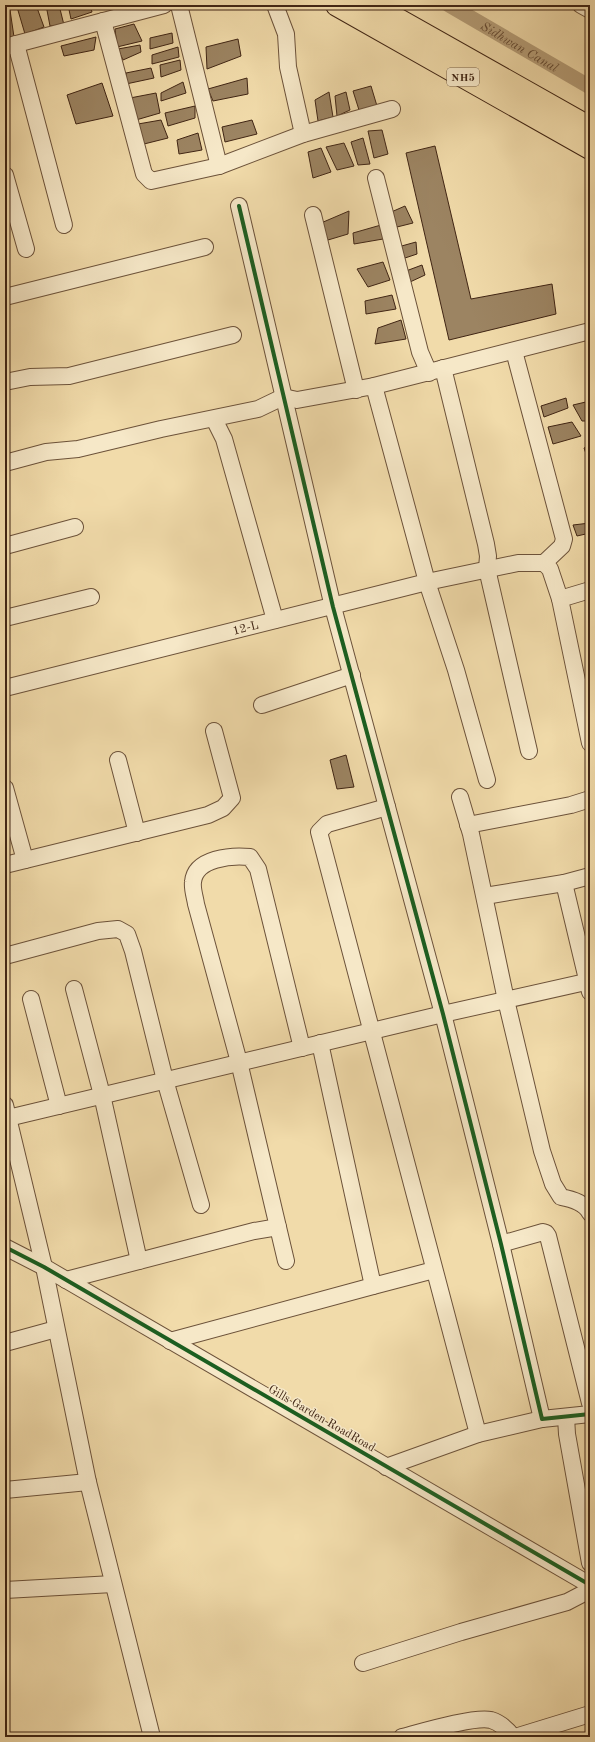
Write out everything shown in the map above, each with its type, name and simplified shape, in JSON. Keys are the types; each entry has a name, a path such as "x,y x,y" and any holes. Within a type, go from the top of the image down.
{"highway":[{"name":"NH5","path":"337,5 590,148"},
{"name":"NH5","path":"372,5 590,128"}],"street":[{"path":"64,225 11,46 103,22 125,10 164,5"},
{"path":"179,5 219,166"},
{"path":"275,5 286,34 288,66 303,134"},
{"path":"581,5 590,10"},
{"path":"103,22 144,174 147,179 154,180 219,166 303,134 392,109"},
{"path":"5,175 26,249"},
{"path":"376,178 420,352 436,370 486,544 488,556 487,569 529,751"},
{"path":"239,206 333,607 443,1014 501,1244 542,1419"},
{"path":"313,215 356,390"},
{"path":"5,297 205,248"},
{"path":"5,382 30,378 69,376 233,335"},
{"path":"5,462 46,452 78,449 161,429 258,409 284,397 297,400 356,390 589,335"},
{"path":"514,352 564,539 562,546 544,563 550,569 560,599 589,734"},
{"path":"374,386 427,582 456,670 488,780"},
{"path":"214,418 224,439 275,620"},
{"path":"5,546 75,527"},
{"name":"12-L","path":"5,688 275,620 333,607 427,582 518,563 544,563"},
{"path":"560,599 590,590"},
{"path":"5,618 91,597"},
{"path":"262,705 352,675"},
{"path":"5,865 208,815 223,808 232,798 214,731"},
{"path":"118,760 137,833"},
{"path":"6,788 25,860"},
{"path":"460,797 485,896 506,1000 542,1151 553,1184 561,1197 573,1200 589,1210"},
{"path":"468,825 547,810 590,799"},
{"path":"387,807 327,824 319,832 478,1434"},
{"path":"286,1261 239,1062 196,904 193,882 198,869 211,861 235,855 250,857 258,869 302,1048"},
{"path":"485,896 564,883 590,876"},
{"path":"152,1737 88,1482 44,1267 7,1111 59,1106 443,1014 506,1000 589,985 564,883"},
{"path":"5,956 98,931 118,929 127,934 133,951 165,1080 201,1205"},
{"path":"74,989 102,1095 139,1261"},
{"path":"31,1000 59,1106"},
{"path":"320,1043 373,1286"},
{"path":"66,1280 278,1226"},
{"path":"501,1244 543,1232 548,1236 590,1403"},
{"name":"Gills Garden RoadRoad","path":"5,1247 44,1267 590,1585"},
{"path":"170,1341 434,1270"},
{"path":"5,1343 56,1329"},
{"path":"386,1467 478,1434 542,1419 590,1414"},
{"path":"566,1416 567,1434 590,1563"},
{"path":"5,1490 88,1482"},
{"path":"5,1590 113,1584"},
{"path":"363,1663 461,1632 567,1602 590,1590"},
{"path":"402,1737 475,1720 490,1720 506,1727 514,1737 590,1714"}],"building":[{"path":"36,5 44,27 25,34 17,7"},
{"path":"46,5 59,5 64,25 50,26"},
{"path":"68,5 90,5 92,12 71,19"},
{"path":"10,10 14,37 5,37 5,11"},
{"path":"134,24 142,41 117,47 115,29"},
{"path":"172,33 173,43 150,49 150,38"},
{"path":"96,37 94,50 64,56 61,46"},
{"path":"238,39 241,56 207,69 206,47"},
{"path":"140,45 141,52 123,60 118,49"},
{"path":"178,47 179,57 152,64 152,55"},
{"path":"180,60 181,70 161,77 160,65"},
{"path":"151,68 154,78 126,84 126,73"},
{"path":"247,78 248,94 213,101 208,89"},
{"path":"183,82 186,93 161,101 161,93"},
{"path":"102,83 113,116 76,124 67,95"},
{"path":"371,86 377,106 359,110 353,91"},
{"path":"329,92 333,117 318,121 315,100"},
{"path":"346,92 350,110 337,116 335,96"},
{"path":"156,93 160,113 136,120 130,98"},
{"path":"195,106 195,118 168,126 165,113"},
{"path":"161,120 168,138 144,144 138,124"},
{"path":"252,120 257,134 225,142 222,127"},
{"path":"382,130 388,154 374,158 368,131"},
{"path":"198,133 202,150 179,154 177,140"},
{"path":"363,138 370,164 358,165 351,142"},
{"path":"344,143 354,166 337,170 326,147"},
{"path":"435,146 471,299 552,284 556,314 449,340 406,153"},
{"path":"321,148 331,172 313,178 308,152"},
{"path":"405,206 413,223 397,227 389,213"},
{"path":"349,211 348,234 328,240 321,223"},
{"path":"381,225 383,239 354,244 353,233"},
{"path":"416,242 417,254 405,258 398,247"},
{"path":"383,262 390,280 368,287 357,269"},
{"path":"422,265 425,275 410,282 406,271"},
{"path":"392,295 396,309 366,314 365,301"},
{"path":"401,320 406,339 375,344 378,328"},
{"path":"566,398 568,408 544,417 541,406"},
{"path":"590,401 590,421 582,421 573,405"},
{"path":"572,422 581,436 553,444 548,427"},
{"path":"590,445 590,465 584,448"},
{"path":"590,523 590,533 577,536 573,525"},
{"path":"346,755 354,787 337,789 330,760"}],"waterway":[{"name":"Sidhwan Canal","path":"449,5 590,87"}],"cycle path":[{"path":"239,206 333,607 443,1014 501,1244 542,1419 590,1414"},
{"path":"5,1247 44,1267 590,1585"}]}
